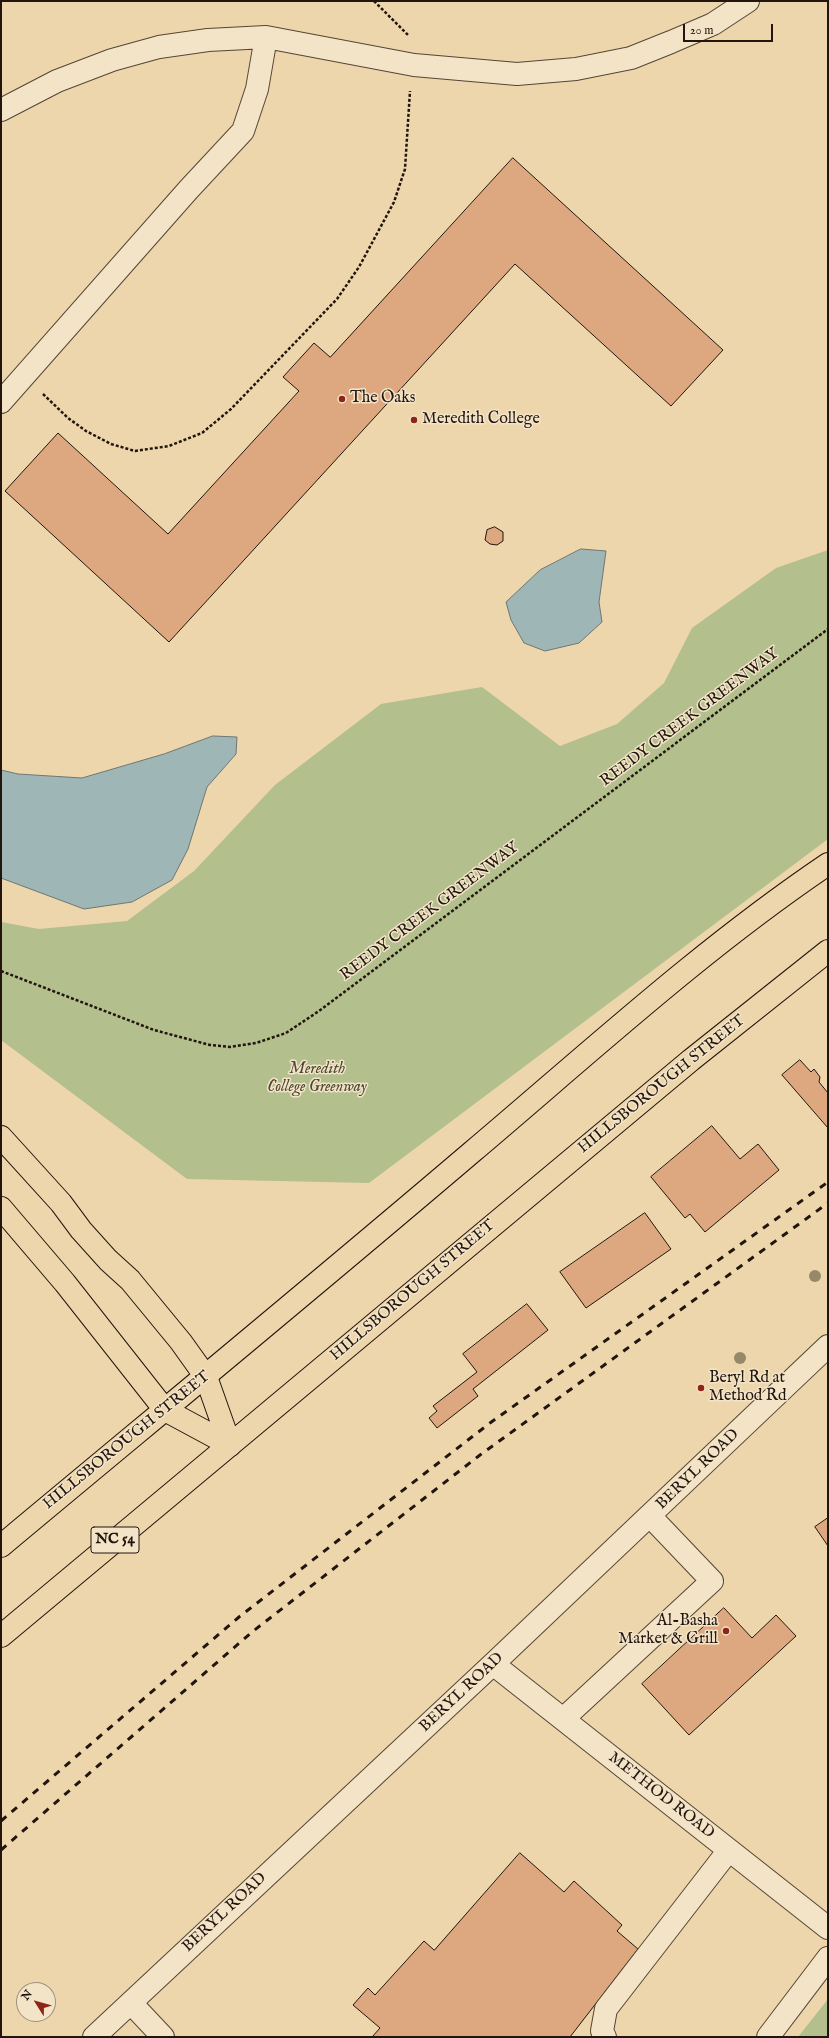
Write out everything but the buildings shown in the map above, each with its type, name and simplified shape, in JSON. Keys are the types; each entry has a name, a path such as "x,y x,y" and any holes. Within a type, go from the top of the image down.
{"main road":[{"name":"HILLSBOROUGH STREET","path":"1,1546 206,1377 604,1039 733,934 828,864"},
{"name":"HILLSBOROUGH STREET","path":"1,1636 685,1065 828,951"},
{"path":"1,1137 61,1202 81,1230 108,1260 130,1280 181,1342 206,1377 230,1445"},
{"path":"1,1208 65,1283 165,1410 230,1445"}],"street":[{"path":"1,110 57,81 112,60 159,47 208,40 266,37 414,65 517,74 576,70 632,58 713,24 748,1"},
{"path":"1,402 189,189 243,131 257,88 266,37"},
{"name":"BERYL ROAD","path":"94,2037 494,1664 828,1346"},
{"path":"563,1718 712,1581 650,1516"},
{"name":"METHOD ROAD","path":"494,1664 828,1928"},
{"path":"605,2037 602,2031 606,2009 729,1850"},
{"path":"768,2037 828,1958"},
{"path":"131,2003 163,2037"}],"path":[{"path":"41,392 68,418 86,431 112,444 135,451 169,446 202,433 231,409 337,299 359,267 394,202 405,169 411,80 414,65 412,39 374,1"},
{"name":"REEDY CREEK GREENWAY","path":"1,971 154,1030 210,1045 230,1047 249,1044 286,1033 319,1011 828,629"}],"green space":[{"name":"Meredith College Greenway","path":"828,550 828,839 369,1183 187,1179 1,1040 1,922 39,929 127,921 194,871 275,785 381,704 482,687 560,746 617,724 664,683 692,628 776,568"},
{"path":"828,1999 828,2037 798,2037"}],"water":[{"path":"581,549 606,551 599,602 602,622 579,643 545,651 524,643 511,620 506,602 540,570"},
{"path":"213,736 237,737 236,754 207,787 188,849 172,880 132,902 84,909 1,878 1,770 18,774 82,778 164,754"}],"railway":[{"path":"1,1821 239,1617 490,1423 828,1182"},
{"path":"1,1850 252,1632 480,1455 828,1203"}],"place":[{"name":"The Oaks","path":"342,399"},
{"name":"Meredith College","path":"414,420"},
{"name":"Beryl Rd at Method Rd","path":"701,1388"},
{"name":"Al-Basha Market & Grill","path":"726,1631"}]}
